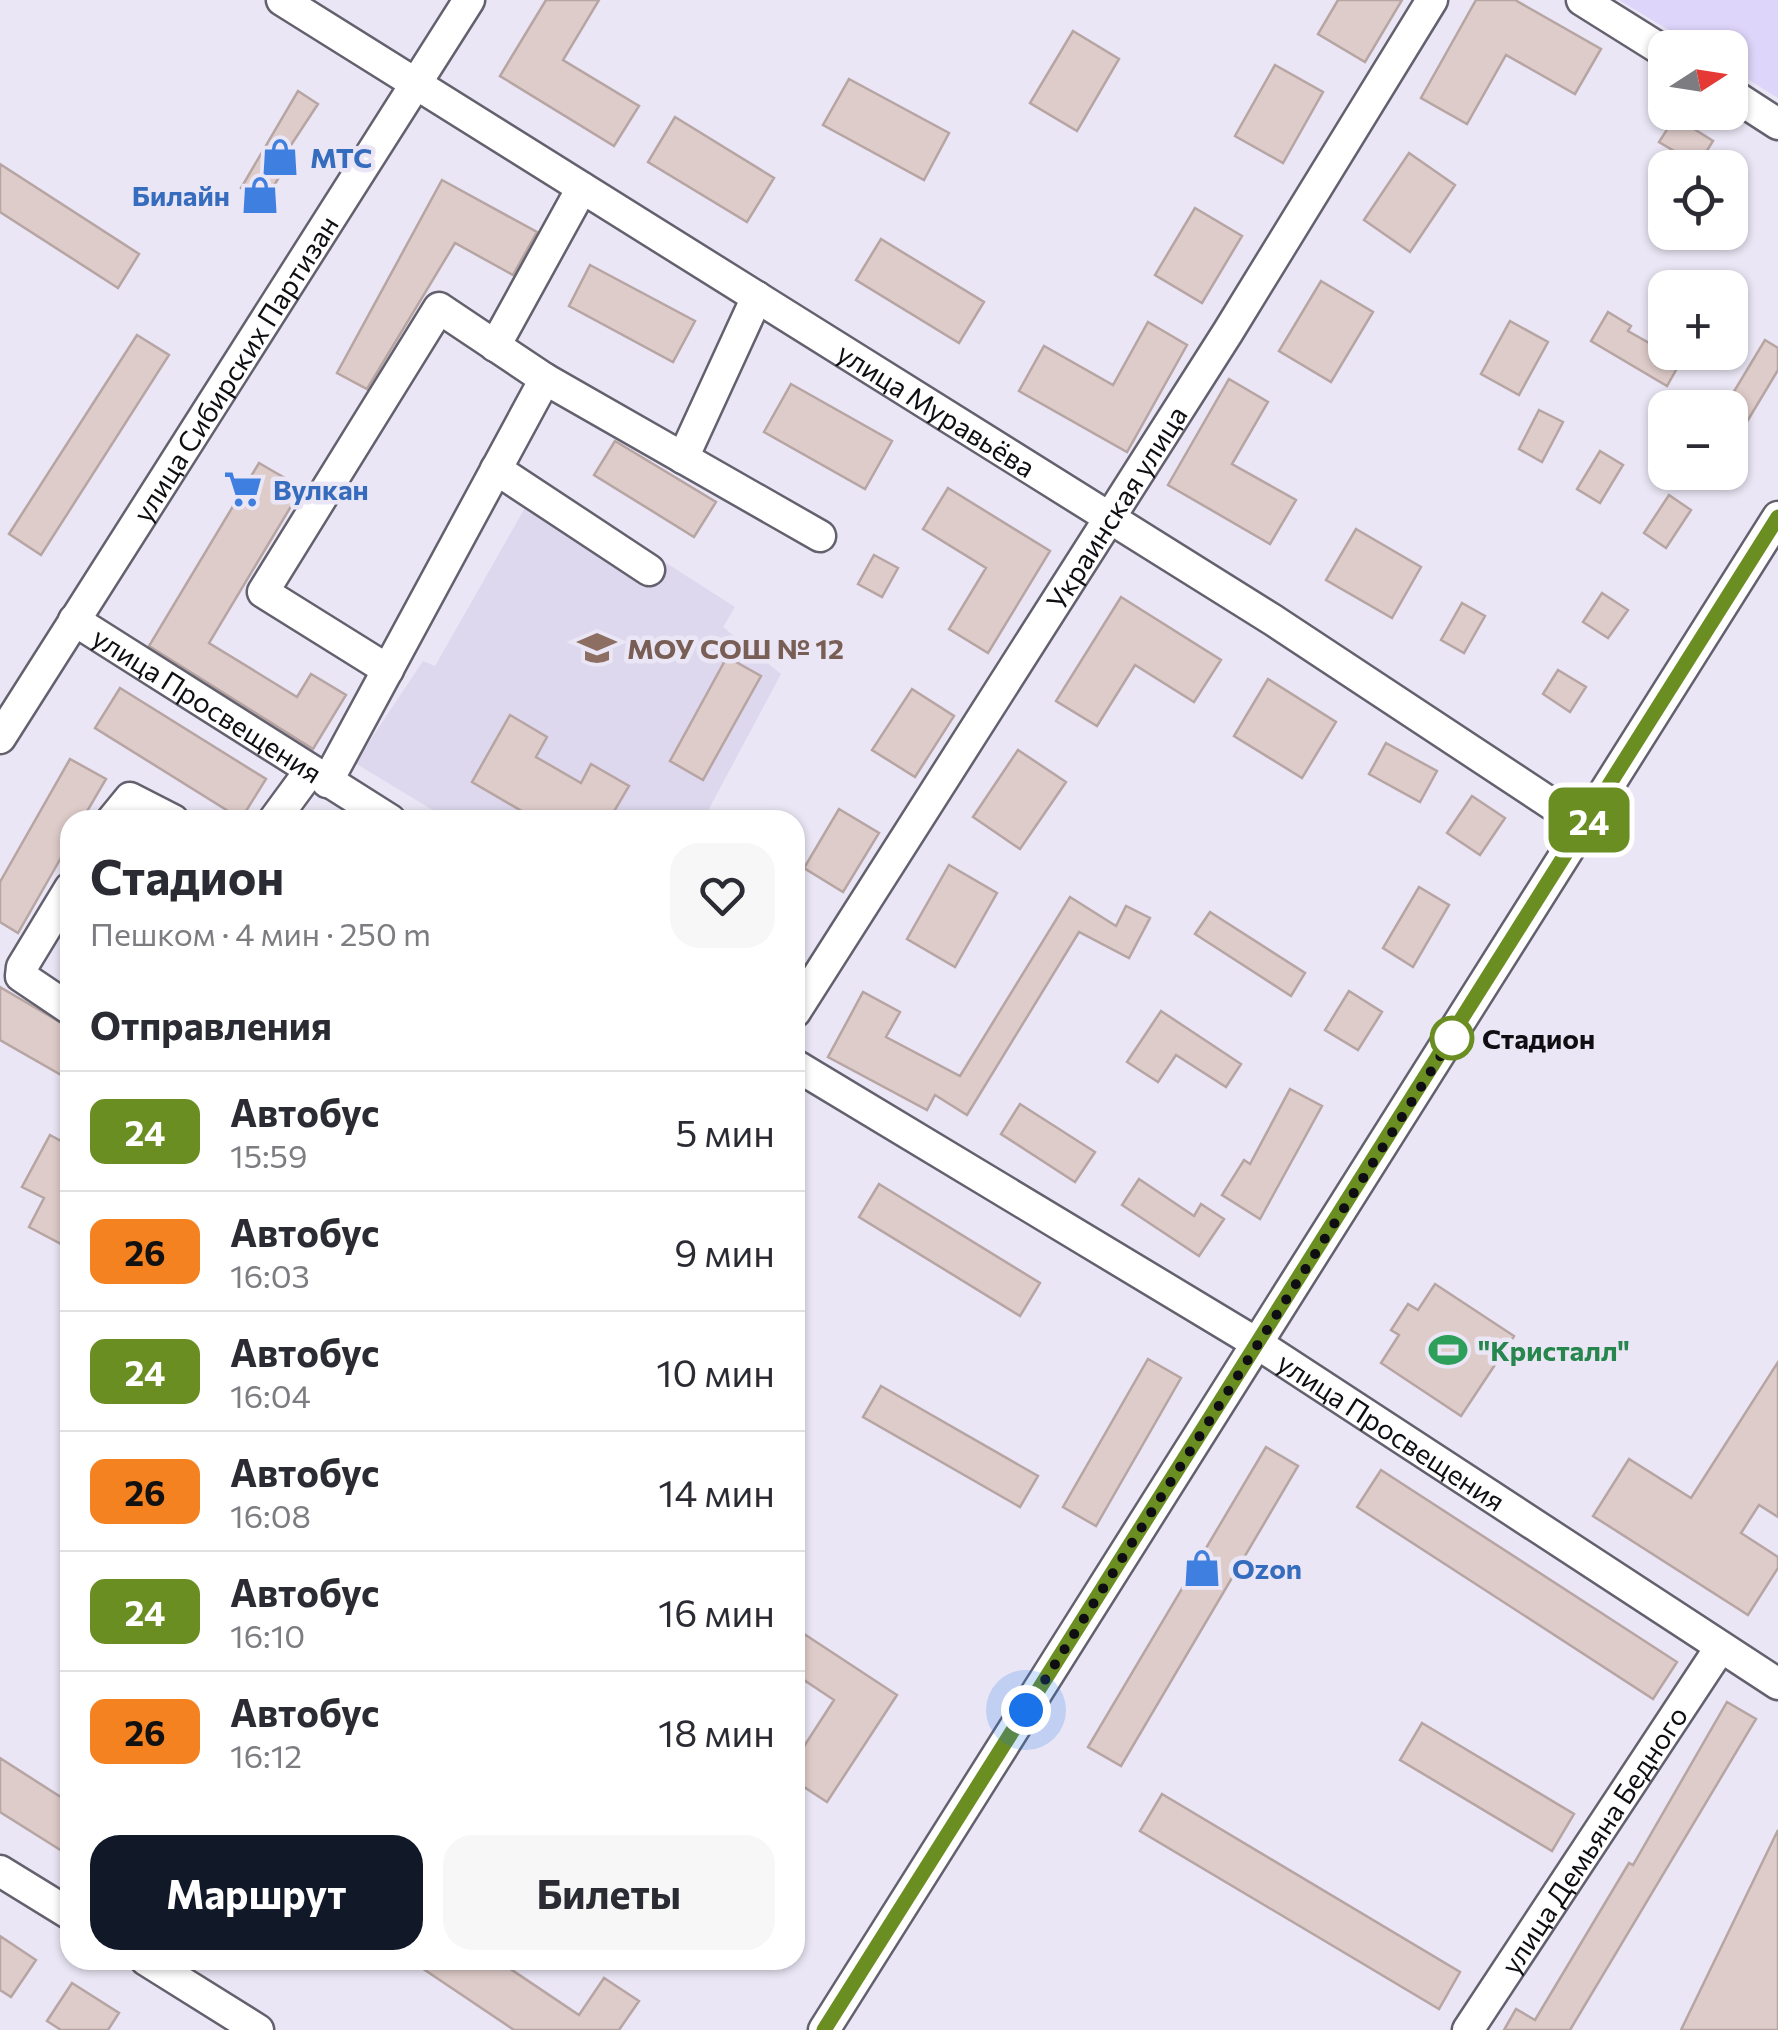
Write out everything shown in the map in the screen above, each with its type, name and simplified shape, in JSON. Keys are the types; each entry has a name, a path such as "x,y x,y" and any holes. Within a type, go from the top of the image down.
{"street":[{"name":"улица Муравьёва","path":"282,0 1108,516 1586,826"},
{"name":"улица Сибирских Партизан","path":"0,738 469,0"},
{"name":"Украинская улица","path":"805,996 1288,237 1432,0"},
{"path":"1582,0 1648,41"},
{"path":"1748,105 1778,124"},
{"path":"495,346 582,188"},
{"path":"683,458 757,298"},
{"path":"388,670 262,592 439,308 545,378 820,536"},
{"path":"284,810 318,777 388,670 545,378"},
{"path":"496,469 649,570"},
{"path":"824,2030 1778,516"},
{"name":"улица Просвещения","path":"74,620 373,810"},
{"path":"120,810 130,798 153,810"},
{"path":"60,904 22,966 20,976 60,1002"},
{"name":"улица Просвещения","path":"805,1071 1258,1344 1778,1684"},
{"name":"улица Демьяна Бедного","path":"1468,2030 1720,1648"},
{"path":"0,1871 60,1908"},
{"path":"181,1970 258,2030"}],"shaded area":[{"path":"1619,0 1778,0 1778,98 1748,79 1748,30 1669,30"},
{"name":"МОУ СОШ № 12","path":"560,495 735,607 723,627 781,674 708,810 433,810 355,763 423,661 435,666 526,506"}],"building":[{"path":"546,0 599,0 563,60 639,106 614,146 500,76"},
{"path":"1338,0 1402,0 1365,62 1318,34"},
{"path":"1476,0 1515,0 1601,49 1575,94 1506,55 1467,124 1421,98"},
{"path":"1073,31 1119,59 1077,131 1030,103"},
{"path":"1275,65 1323,92 1283,163 1235,136"},
{"path":"849,79 949,133 924,180 823,125"},
{"path":"298,91 318,104 289,148 295,151 264,202 241,188"},
{"path":"675,117 774,178 747,222 648,162"},
{"path":"1667,130 1696,130 1713,141 1707,150 1673,150 1659,142"},
{"path":"1409,153 1455,185 1410,252 1364,220"},
{"path":"0,164 139,254 118,288 0,212"},
{"path":"442,180 537,232 513,275 455,243 367,389 337,373"},
{"path":"1195,208 1242,236 1202,303 1155,275"},
{"path":"881,239 984,302 959,343 856,280"},
{"path":"590,265 695,321 673,362 569,306"},
{"path":"1321,281 1373,312 1331,382 1279,351"},
{"path":"1608,312 1631,326 1628,331 1648,342 1648,370 1676,370 1667,386 1591,341"},
{"path":"1510,321 1548,342 1519,395 1481,374"},
{"path":"1148,322 1187,345 1127,452 1019,391 1044,346 1113,385"},
{"path":"137,335 169,355 41,555 9,534"},
{"path":"1765,340 1778,348 1778,370 1748,420 1748,390 1735,390"},
{"path":"1229,379 1268,402 1232,464 1296,500 1270,544 1168,485"},
{"path":"791,384 892,441 865,489 764,432"},
{"path":"1539,410 1563,422 1542,462 1519,449"},
{"path":"615,441 716,502 694,537 594,475"},
{"path":"1600,451 1623,465 1600,503 1577,489"},
{"path":"259,463 302,488 209,643 297,697 311,674 346,695 313,749 149,646"},
{"path":"948,488 1050,551 988,653 949,629 986,568 923,529"},
{"path":"1669,495 1691,510 1666,548 1644,533"},
{"path":"1356,529 1421,567 1392,618 1326,580"},
{"path":"874,555 898,568 882,597 858,584"},
{"path":"1602,593 1628,610 1608,638 1583,622"},
{"path":"1121,597 1221,660 1194,702 1135,665 1097,726 1056,701"},
{"path":"1462,603 1485,616 1464,653 1441,640"},
{"path":"727,657 761,676 703,780 670,761"},
{"path":"1558,670 1586,687 1570,712 1543,694"},
{"path":"1268,679 1336,722 1302,778 1234,736"},
{"path":"120,688 266,779 247,810 227,810 95,728"},
{"path":"912,689 954,716 915,777 872,750"},
{"path":"510,715 547,737 536,757 581,783 591,764 629,786 615,810 520,810 472,782"},
{"path":"1386,743 1437,771 1420,802 1369,774"},
{"path":"1018,750 1066,782 1020,849 973,817"},
{"path":"70,759 106,779 88,810 60,810 60,860 18,933 0,922 0,882"},
{"path":"1472,796 1505,818 1480,855 1447,833"},
{"path":"839,809 879,833 843,892 805,866"},
{"path":"949,865 997,893 955,967 907,939"},
{"path":"1419,887 1449,905 1413,967 1383,948"},
{"path":"1070,897 1116,926 1126,906 1150,918 1129,958 1079,932 967,1115 935,1095 927,1110 828,1057 863,992 900,1012 886,1037 960,1076"},
{"path":"1210,912 1305,973 1291,996 1195,934"},
{"path":"0,987 60,1022 60,1074 0,1040"},
{"path":"1349,991 1382,1012 1358,1050 1325,1030"},
{"path":"1161,1011 1241,1064 1226,1087 1176,1055 1158,1082 1127,1062"},
{"path":"1290,1089 1322,1106 1260,1219 1222,1195 1244,1160 1250,1164"},
{"path":"1020,1104 1095,1152 1075,1182 1001,1134"},
{"path":"50,1135 60,1140 60,1243 29,1227 44,1198 22,1187"},
{"path":"1139,1179 1194,1216 1201,1204 1224,1219 1199,1256 1122,1205"},
{"path":"879,1184 1040,1283 1020,1316 859,1217"},
{"name":"\"Кристалл\"","path":"1435,1284 1514,1336 1461,1416 1381,1363 1399,1335 1391,1330 1408,1304 1418,1310"},
{"path":"1148,1359 1181,1378 1096,1526 1063,1507"},
{"path":"1778,1362 1778,1517 1759,1505 1741,1533 1778,1557 1778,1568 1748,1615 1593,1516 1629,1459 1691,1498"},
{"path":"881,1386 1038,1476 1020,1507 863,1417"},
{"path":"1266,1447 1298,1466 1121,1766 1088,1747"},
{"path":"1381,1470 1677,1662 1653,1699 1357,1507"},
{"path":"805,1635 897,1695 827,1802 805,1788 805,1745 834,1700 805,1681"},
{"path":"1727,1702 1756,1719 1570,2030 1504,2030 1516,2009 1535,2020 1629,1863 1633,1865"},
{"path":"1422,1723 1574,1814 1552,1851 1400,1760"},
{"path":"0,1758 60,1797 60,1850 0,1812"},
{"path":"1162,1794 1460,1972 1439,2009 1140,1831"},
{"path":"1778,1830 1778,2030 1681,2030 1712,1966"},
{"path":"0,1936 36,1960 11,1997 0,1990"},
{"path":"425,1970 512,1970 579,2015 604,1978 639,2001 619,2030 514,2030"},
{"path":"72,1983 119,2013 108,2030 61,2030 47,2021"}],"bus line":[{"name":"24","path":"824,2030 1778,517"}],"place":[{"name":"МТС","path":"280,157"},
{"name":"Билайн","path":"260,195"},
{"name":"Вулкан","path":"243,489"},
{"name":"МОУ СОШ № 12","path":"597,648"},
{"name":"Стадион","path":"1452,1038"},
{"name":"\"Кристалл\"","path":"1448,1350"},
{"name":"Ozon","path":"1202,1568"}],"route":[{"path":"1026,1710 1452,1038"}]}
